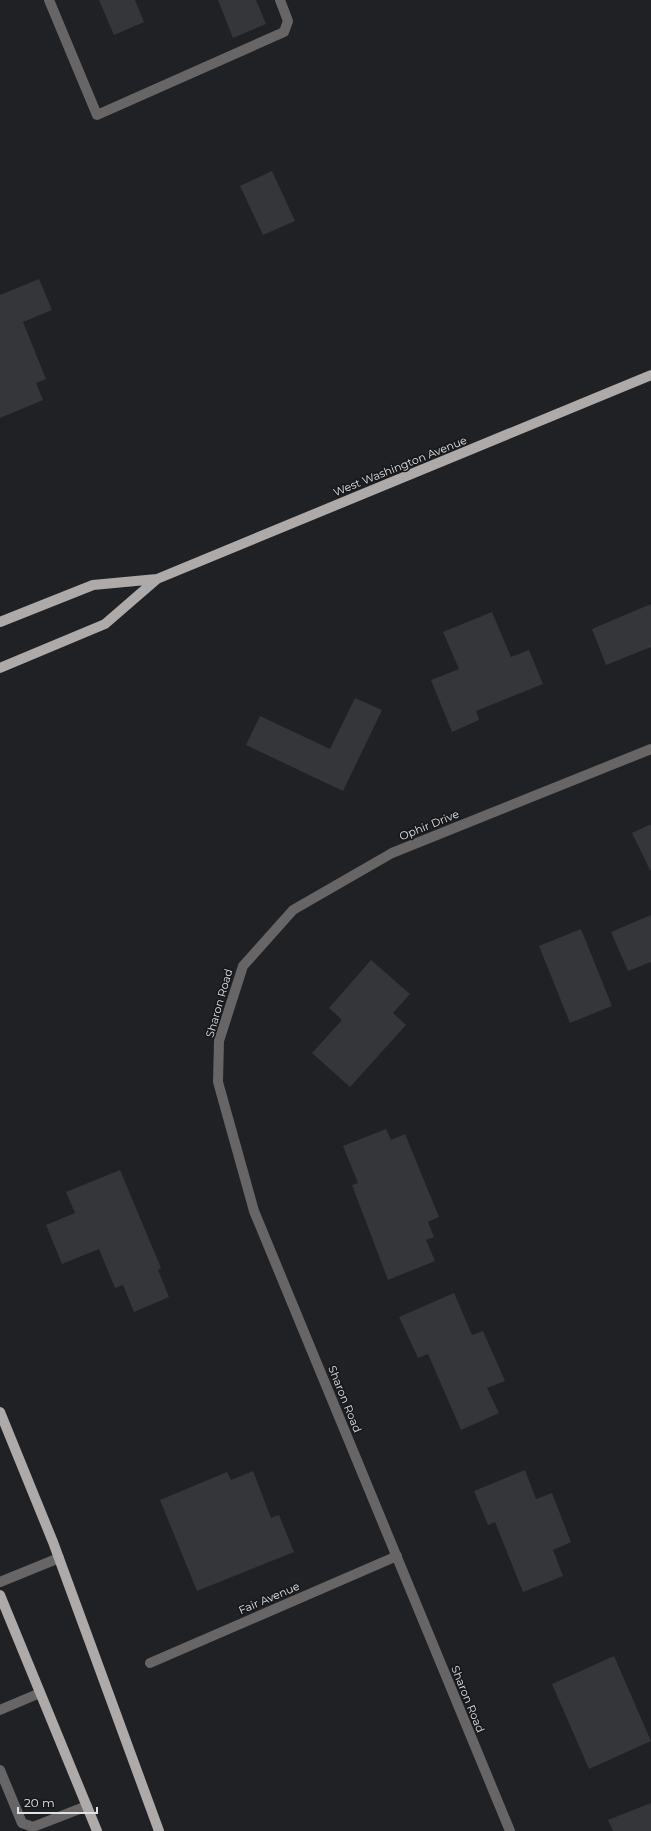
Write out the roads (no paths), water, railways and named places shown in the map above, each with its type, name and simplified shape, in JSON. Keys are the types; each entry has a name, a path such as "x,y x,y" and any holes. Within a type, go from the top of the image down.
{"main road":[{"name":"West Washington Avenue","path":"0,622 93,585 157,580 651,375"},
{"name":"West Washington Avenue","path":"0,668 106,624 157,580"},
{"path":"0,1412 59,1558 159,1831"},
{"path":"0,1595 97,1831"}],"street":[{"path":"49,0 97,114 284,32 288,21 280,0"},
{"name":"Ophir Drive","path":"242,966 293,910 392,853 651,749"},
{"name":"Sharon Road","path":"242,966 219,1041 218,1082 254,1211 510,1831"},
{"name":"Fair Avenue","path":"150,1662 397,1556"},
{"path":"0,1582 59,1558"},
{"path":"0,1710 40,1693"},
{"path":"0,1770 22,1823 33,1827 87,1806"}]}
